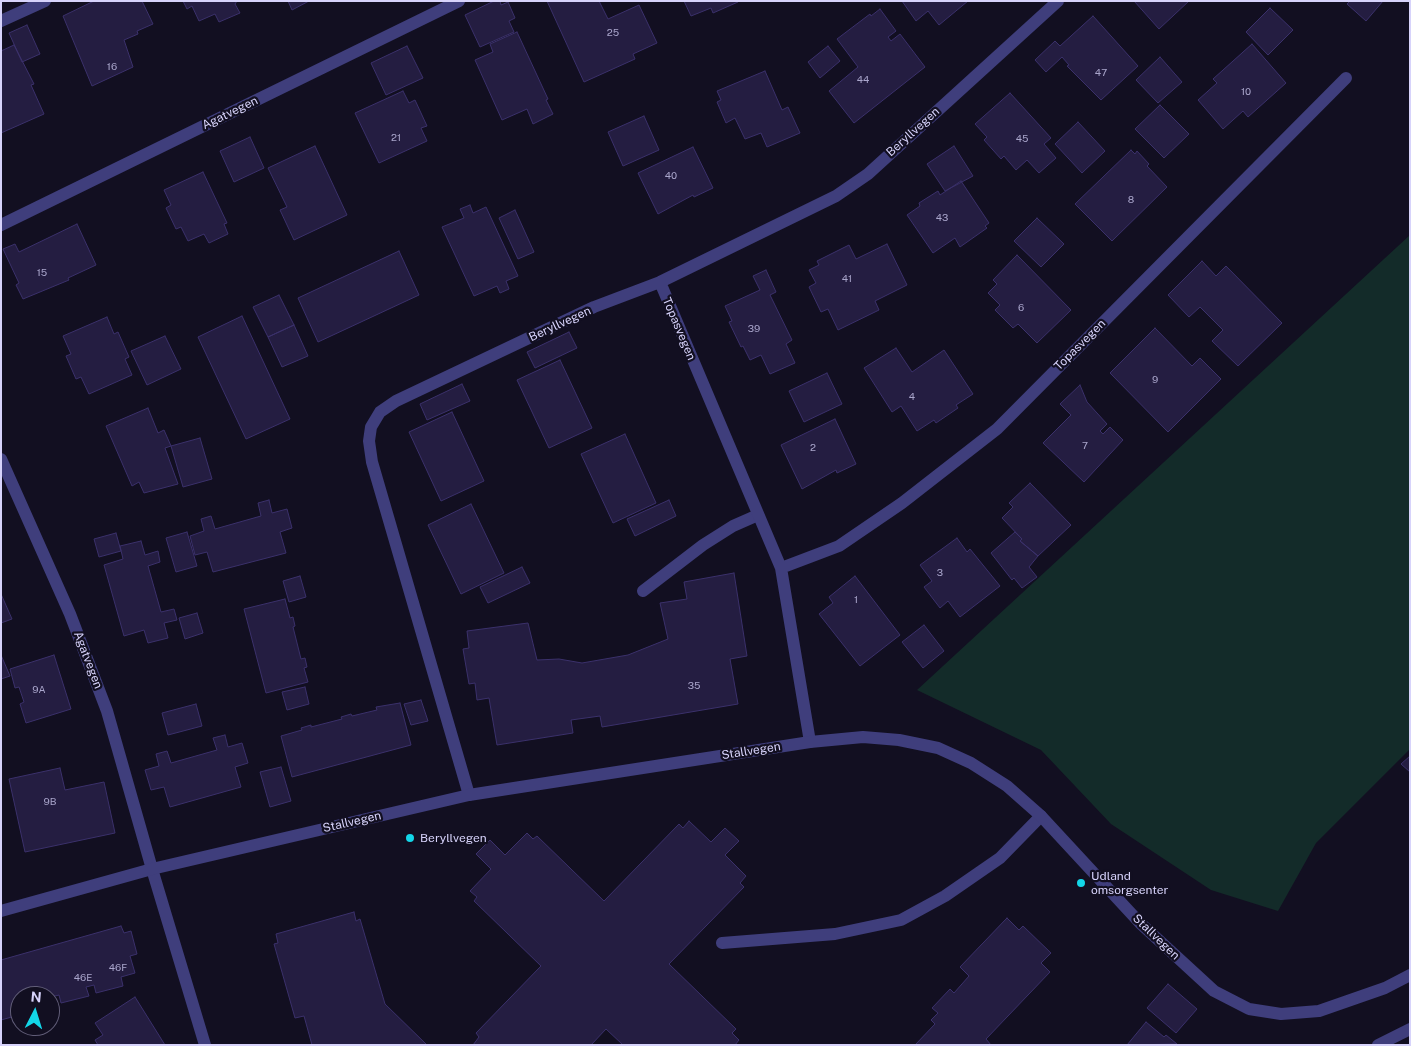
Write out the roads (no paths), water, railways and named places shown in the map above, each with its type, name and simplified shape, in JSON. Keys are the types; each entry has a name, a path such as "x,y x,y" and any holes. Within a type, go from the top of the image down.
{"street":[{"path":"1,21 45,1"},
{"name":"Agatvegen","path":"1,225 459,1"},
{"name":"Beryllvegen","path":"469,795 372,462 369,441 371,427 380,412 396,401 594,307 660,282 836,196 868,174 1058,1"},
{"name":"Topasvegen","path":"781,568 839,546 902,503 997,429 1346,78"},
{"name":"Topasvegen","path":"660,282 781,568 810,742"},
{"name":"Agatvegen","path":"1,459 70,614 104,702 205,1045"},
{"path":"643,591 711,540 733,526 758,515"},
{"name":"Stallvegen","path":"1,911 152,869 469,795 810,742 863,737 899,740 938,748 970,763 1007,786 1041,816 1147,929 1214,992 1249,1009 1281,1014 1319,1011 1385,988 1410,975"},
{"path":"722,944 835,934 901,920 945,896 1000,858 1041,816"},
{"path":"1378,1045 1410,1029"}],"place":[{"name":"Beryllvegen","path":"410,838"},
{"name":"Udland omsorgsenter","path":"1081,883"}]}
